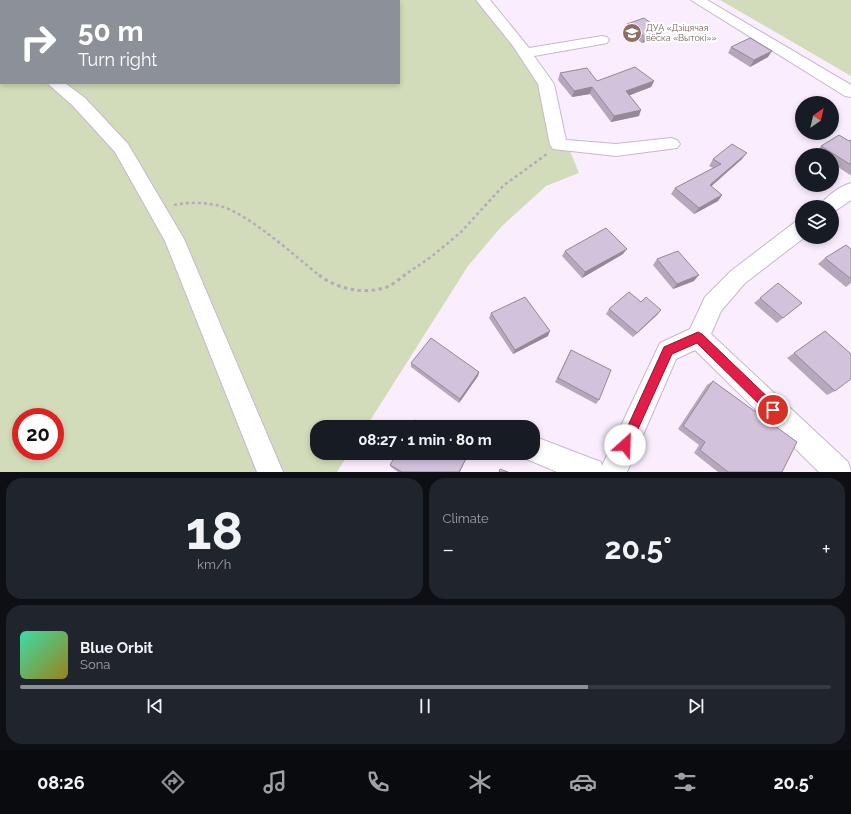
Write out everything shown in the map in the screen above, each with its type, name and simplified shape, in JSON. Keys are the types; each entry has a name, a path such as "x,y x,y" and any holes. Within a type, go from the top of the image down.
{"street":[{"path":"483,0 525,53 546,84 559,145 616,150 671,144"},
{"path":"698,0 851,92"},
{"path":"525,53 602,40"},
{"path":"56,84 79,102 122,148 158,208 174,239 270,472"},
{"path":"839,200 851,191"},
{"path":"613,472 668,351 698,337 713,304 738,277 795,233"},
{"path":"698,337 838,472"},
{"path":"540,452 591,472"}],"path":[{"path":"158,208 190,202 220,206 244,217 327,281 355,291 387,287 430,257 461,232 504,185 559,145"}],"green space":[{"path":"400,0 483,0 518,43 561,129 579,173 546,186 501,227 468,266 370,420 310,420 310,460 345,460 337,472 0,472 0,84 400,84"},
{"path":"720,0 851,0 851,76"}],"building":[{"path":"644,18 662,31 645,37 627,24"},
{"path":"750,38 772,51 754,60 731,47"},
{"path":"635,67 654,81 626,91 641,110 614,116 592,87 574,91 560,73 587,68 597,81"},
{"path":"839,135 849,141 851,140 851,165 839,157 839,148 824,148 821,146 831,140 839,140"},
{"path":"732,144 747,153 710,185 722,195 699,208 675,188 721,164 713,159"},
{"path":"606,228 627,249 585,272 565,251"},
{"path":"846,245 851,249 851,279 825,258"},
{"path":"678,251 699,275 677,284 657,259"},
{"path":"778,283 802,303 783,318 760,298"},
{"path":"629,292 641,302 646,297 661,310 637,333 609,309"},
{"path":"525,297 550,331 515,350 491,313"},
{"path":"825,331 851,354 851,379 835,391 794,353"},
{"path":"431,338 479,372 460,399 411,363"},
{"path":"571,350 611,370 599,400 558,378"},
{"path":"713,381 797,442 782,472 728,472 700,450 705,442 683,426"},
{"path":"393,460 465,460 459,472 402,472 390,465"},
{"path":"500,469 508,472 499,472"}],"place":[{"name":"ДУА «Дзіцячая вёска «Вытокі»»","path":"632,33"}],"route":[{"path":"625,445 668,351 698,337 773,410"}]}
